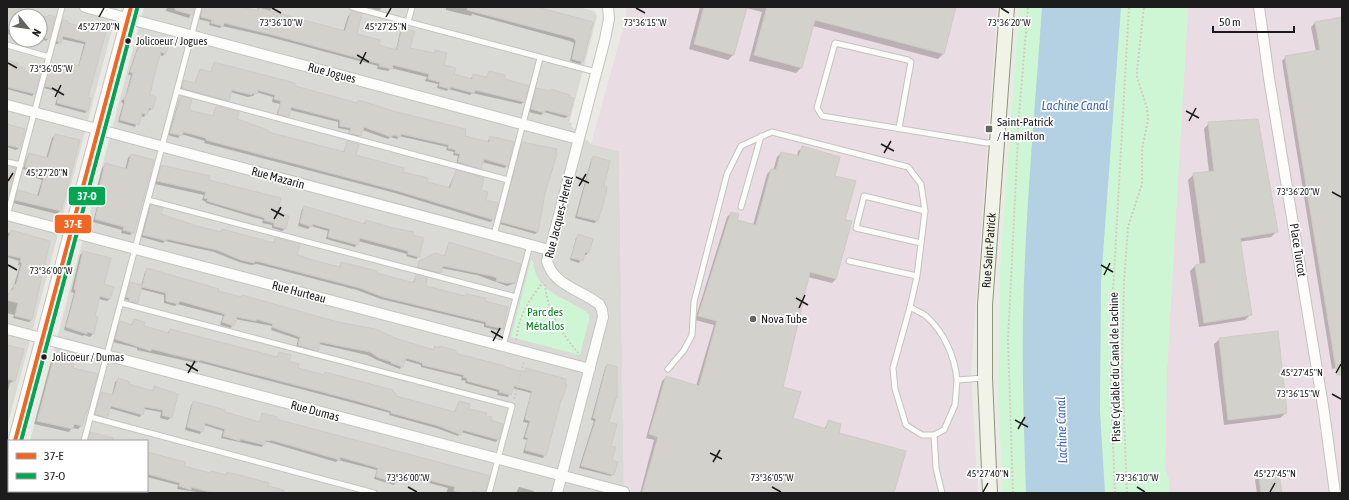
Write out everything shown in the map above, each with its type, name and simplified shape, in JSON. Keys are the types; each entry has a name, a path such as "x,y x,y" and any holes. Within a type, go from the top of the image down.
{"main road":[{"name":"Rue Saint-Patrick","path":"990,493 985,378 985,305 1006,7"}],"street":[{"name":"Rue Jogues","path":"85,7 129,13 192,36 578,139"},
{"name":"Rue Jacques-Hertel","path":"557,493 602,324 602,310 593,299 556,278 549,271 546,262 596,72 609,18 608,7"},
{"name":"Place Turcot","path":"1259,7 1270,86 1324,412 1335,493"},
{"path":"15,440 129,13"},
{"name":"Rue Mazarin","path":"7,105 549,250"},
{"name":"Rue Hurteau","path":"7,215 590,369"},
{"name":"Rue Dumas","path":"7,330 622,492"}],"lane":[{"path":"7,215 62,7"},
{"path":"84,440 199,7"},
{"path":"352,7 596,72"},
{"path":"408,22 412,7"},
{"path":"899,128 911,62 908,60 835,43 817,108 818,112 822,116 988,143 996,142"},
{"path":"7,45 49,56"},
{"path":"494,235 540,58"},
{"path":"177,91 508,180"},
{"path":"668,369 684,350 692,335 694,302 727,174 741,146 772,132 908,167 921,184 924,211 917,276 893,368 895,388 906,425 922,435 934,435 944,430 955,405 958,380 956,364 948,345 927,317 910,307"},
{"path":"742,207 761,136"},
{"path":"7,162 21,165"},
{"path":"921,243 856,228 864,196 924,211"},
{"path":"148,200 516,297"},
{"path":"503,346 530,245"},
{"path":"849,261 917,276"},
{"path":"121,303 512,406 489,493"},
{"path":"958,380 985,378"},
{"path":"90,417 374,493"},
{"path":"934,435 936,468 942,493"}],"path":[{"path":"1012,493 1008,340 1019,116 1028,7"},
{"path":"1115,493 1111,391 1112,309 1129,7"},
{"name":"Piste Cyclable du Canal de Lachine","path":"1127,493 1122,367 1123,298 1128,227 1142,184 1142,148 1148,120 1147,108 1137,77 1144,7"},
{"path":"516,340 519,320 524,308 544,283 546,298 552,314 580,356"},
{"path":"512,406 524,362"}],"shaded area":[{"path":"7,7 118,7 7,427"},
{"path":"144,7 579,7 594,11 597,16 569,124 591,144 619,151 624,492 629,493 17,493 148,492 148,440 30,440"},
{"path":"626,7 997,7 971,372 978,493 624,492 619,151 591,144 626,18"},
{"path":"1188,7 1342,7 1342,493 1169,493 1169,480 1165,469 1167,369"}],"green space":[{"path":"1019,7 1188,7 1167,369 1165,469 1169,480 1169,493 1003,493 998,399 1000,270"},
{"name":"Parc des Métallos","path":"531,260 533,261 535,272 546,288 589,314 589,320 580,355 511,337"}],"water":[{"name":"Lachine Canal","path":"1042,7 1121,7 1101,282 1100,411 1105,493 1026,493 1023,362 1024,279"}],"building":[{"path":"7,7 18,8 8,8 7,28"},
{"path":"175,7 195,7 193,15 175,10"},
{"path":"203,7 242,7 258,11 259,8 345,31 351,11 362,14 357,34 380,40 379,45 397,50 402,28 415,31 410,48 435,53 435,50 447,53 444,65 456,68 454,74 472,79 473,74 487,77 489,71 505,75 505,79 529,86 524,102 475,90 474,93 451,87 450,89 439,86 440,82 428,79 429,74 393,65 392,69 379,66 380,64 273,35 224,23 223,26 211,23 212,20 201,17"},
{"path":"468,7 537,7 593,22 583,62 572,59 576,41 573,38 467,10"},
{"path":"704,7 747,7 734,55 694,44"},
{"path":"767,7 956,7 944,54 815,20 802,68 754,55"},
{"path":"48,15 55,17 48,39"},
{"path":"1342,17 1342,375 1337,375 1285,56 1320,50 1315,22"},
{"path":"63,19 68,21 68,23 87,28 88,23 107,28 88,97 91,98 88,111 57,103 60,90 45,86 53,65 66,69 67,65 70,64 79,66 86,42 63,36 61,43 57,41"},
{"path":"142,37 169,45 166,54 161,52 155,73 150,95 156,97 153,109 149,108 147,115 142,113 139,125 120,120 125,101 123,98 126,97 133,73 130,72"},
{"path":"7,60 18,63 17,66 25,68 24,71 40,76 35,94 7,87"},
{"path":"214,62 295,83 295,86 357,103 358,100 393,111 466,129 465,136 489,142 490,136 514,142 508,166 484,159 481,169 458,162 460,154 455,153 456,150 448,148 449,145 401,134 400,137 394,135 391,137 364,127 361,136 349,133 351,128 340,126 340,120 291,107 289,117 278,114 281,101 274,99 275,95 258,90 257,94 252,93 252,95 232,90 229,101 182,88 184,80 195,83 200,69 211,72"},
{"path":"536,88 550,91 551,89 570,95 569,97 574,98 569,116 545,110 545,113 531,109"},
{"path":"181,96 192,99 189,110 213,116 216,106 239,112 237,119 268,130 267,131 272,133 344,152 347,141 359,144 356,155 404,168 403,172 428,178 427,182 450,188 456,170 484,178 481,190 488,192 486,200 498,203 494,220 398,191 206,140 206,138 195,135 183,132 182,136 170,133"},
{"path":"1258,119 1278,232 1240,238 1252,315 1204,323 1195,265 1206,263 1193,173 1214,171 1208,122"},
{"path":"7,124 25,129 20,148 7,145"},
{"path":"55,134 80,140 61,211 15,200 18,190 39,196 44,177 38,176 39,170 25,167 29,153 48,158"},
{"path":"522,142 557,149 557,154 545,193 538,232 501,222"},
{"name":"Nova Tube","path":"802,146 840,157 835,176 856,181 845,220 852,221 836,279 810,272 783,387 801,392 793,418 826,429 828,420 841,424 839,433 906,451 894,493 642,493 658,437 649,434 666,376 699,386 717,321 698,316 731,212 739,214 737,220 756,225 771,169 776,170 781,152 799,156"},
{"path":"131,154 154,160 134,233 123,230 124,227 95,219 100,199 97,197 105,163 127,169"},
{"path":"593,156 610,161 604,186 607,187 606,194 598,221 577,216"},
{"path":"161,165 210,176 209,180 281,198 277,212 289,216 286,229 274,226 274,223 264,220 265,218 207,201 208,199 204,198 206,192 157,181"},
{"path":"7,166 16,168 9,194 7,194"},
{"path":"151,205 163,208 161,214 197,226 221,232 222,229 274,243 275,238 300,244 297,255 316,261 340,267 341,262 377,271 377,273 414,283 416,275 427,278 426,286 465,296 466,294 486,298 485,301 508,307 503,329 486,325 486,322 383,297 360,288 260,262 255,261 254,263 241,260 217,250 143,235"},
{"path":"304,206 365,224 366,220 393,228 414,232 413,235 424,238 419,257 408,254 408,251 360,238 358,245 328,237 330,229 312,224 312,227 300,223"},
{"path":"11,230 50,241 32,320 15,316 18,303 7,300 10,290 13,290 14,284 16,285 22,263 20,262 21,258 7,255 7,242"},
{"path":"578,234 593,239 589,253 585,252 583,261 571,258"},
{"path":"449,242 521,264 515,283 496,281 497,278 492,276 443,266 441,273 418,267 419,261 435,253 445,256"},
{"path":"83,251 111,258 104,284 114,287 110,299 100,296 95,316 98,317 94,334 87,332 87,334 66,327 76,290 74,289"},
{"path":"147,268 219,289 218,291 242,297 242,295 338,322 375,329 398,339 434,350 434,346 439,348 439,346 455,350 458,354 524,372 526,368 566,379 565,384 567,384 561,400 546,456 525,450 528,438 525,437 530,421 525,419 532,391 514,386 511,395 499,392 500,390 467,381 467,378 463,377 464,375 422,365 423,363 406,358 403,367 379,358 370,352 320,342 318,351 298,345 300,337 272,327 273,324 256,319 256,321 237,317 234,326 222,322 225,314 180,301 178,304 166,301 166,293 142,287"},
{"path":"130,282 142,285 138,303 129,301 129,298 126,297"},
{"path":"134,319 145,322 144,326 169,333 170,329 277,357 279,352 291,355 289,361 299,364 298,368 324,375 325,372 393,390 393,392 396,393 396,396 455,412 459,401 470,404 469,409 487,413 486,416 492,417 491,420 503,424 499,440 463,430 461,435 439,426 391,413 391,411 353,400 200,360 151,349 151,351 115,339 120,321 132,325"},
{"path":"1278,331 1287,413 1228,420 1219,338"},
{"path":"7,345 24,349 15,381 7,379"},
{"path":"54,357 74,362 73,368 98,374 82,426 74,424 73,429 37,421"},
{"path":"607,364 617,367 617,398 609,422 617,424 611,446 616,447 612,460 618,462 614,475 581,466 596,419 593,418"},
{"path":"118,378 130,382 129,384 153,391 154,386 178,394 172,418 162,415 163,410 145,407 143,415 111,406 107,418 95,414 101,392 113,395"},
{"path":"193,401 260,422 262,413 277,417 276,419 487,475 489,476 485,493 473,491 472,493 462,493 454,491 455,487 409,475 400,474 398,483 376,477 378,468 340,457 340,460 271,440 266,440 265,445 240,439 240,441 223,436 225,429 205,423 203,432 187,427"},
{"path":"90,432 113,438 113,440 88,440"},
{"path":"148,452 185,462 184,466 210,473 211,471 226,475 227,472 269,483 268,486 284,490 283,493 213,493 191,487 191,490 179,486 180,483 148,474"},
{"path":"1279,473 1282,493 1261,493 1259,476"}],"transit line":[{"name":"37-E","path":"15,440 131,7"},
{"name":"37-O","path":"21,440 137,9"}],"place":[{"name":"Jolicoeur / Jogues","path":"128,41"},
{"name":"Saint-Patrick / Hamilton","path":"989,129"},
{"name":"Nova Tube","path":"753,319"},
{"name":"Jolicoeur / Dumas","path":"44,357"}]}
